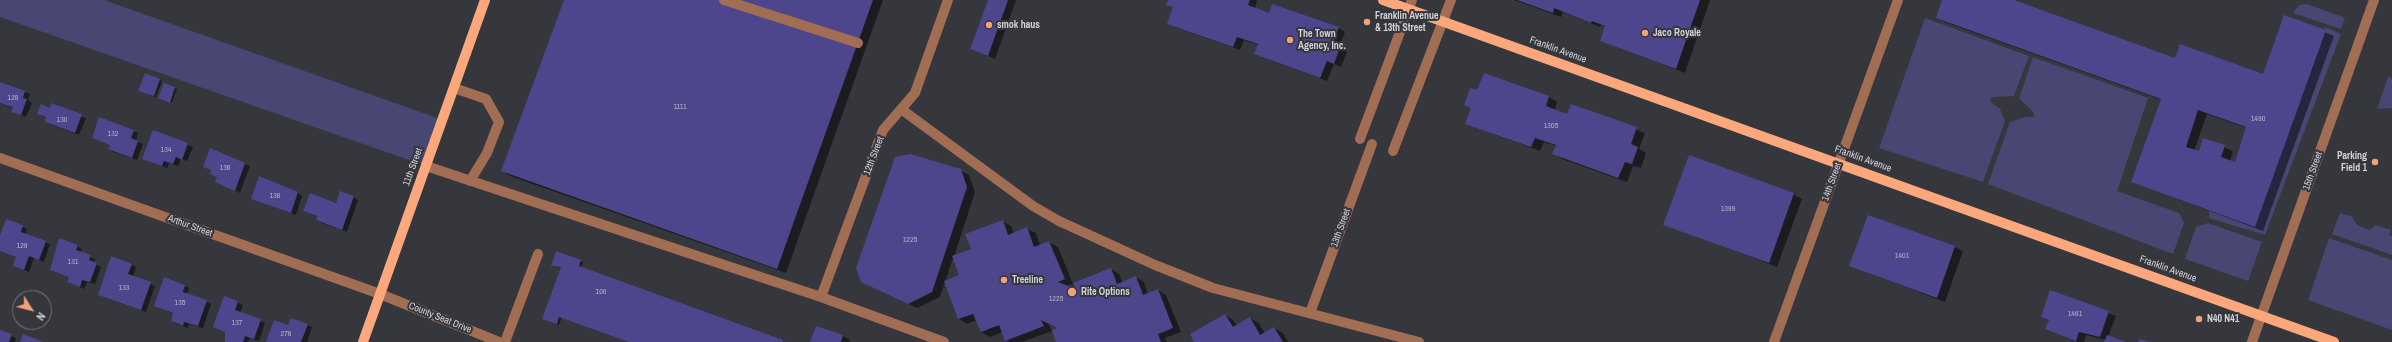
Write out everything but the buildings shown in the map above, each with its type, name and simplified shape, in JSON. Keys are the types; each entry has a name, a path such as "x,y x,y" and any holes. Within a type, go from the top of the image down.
{"main road":[{"name":"11th Street","path":"363,342 485,0"},
{"name":"Franklin Avenue","path":"1382,0 1410,4 1443,21 2334,342"}],"street":[{"path":"724,0 858,43"},
{"name":"12th Street","path":"821,297 883,130 915,93 948,0"},
{"path":"1394,151 1451,0"},
{"name":"14th Street","path":"1774,342 1898,0"},
{"name":"15th Street","path":"2252,342 2374,0"},
{"path":"1360,139 1410,4"},
{"path":"454,88 486,99 499,122 487,153 470,181"},
{"path":"901,109 1033,206 1059,222 1155,265 1213,288 1419,342"},
{"name":"13th Street","path":"1310,313 1372,144"},
{"name":"Arthur Street","path":"0,158 380,294"},
{"path":"426,166 821,297 944,342"},
{"path":"505,342 538,254"},
{"name":"County Seat Drive","path":"380,294 499,342"}],"shaded area":[{"path":"0,0 104,0 443,120 426,166 0,17"},
{"path":"2307,4 2345,18 2341,29 2293,13 2299,5"},
{"path":"1925,18 2029,56 2014,96 1992,97 1990,101 2000,109 2005,121 1983,182 1879,148"},
{"path":"2325,27 2341,34 2265,235 2209,218 2209,211 2205,209 2255,227"},
{"path":"2033,57 2148,98 2117,191 2179,213 2184,223 2173,254 1988,184 2010,122 2025,117 2034,117 2034,113 2019,98"},
{"path":"2388,77 2392,78 2392,108 2377,109"},
{"path":"2340,213 2353,217 2357,224 2370,230 2375,225 2391,230 2389,235 2392,236 2392,255 2332,234"},
{"path":"2208,223 2262,242 2248,281 2185,259 2196,227"},
{"path":"2329,238 2392,260 2392,330 2308,300"}],"place":[{"name":"Franklin Avenue & 13th Street","path":"1367,22"},
{"name":"smok haus","path":"989,25"},
{"name":"Jaco Royale","path":"1645,33"},
{"name":"The Town Agency, Inc.","path":"1290,40"},
{"name":"Parking Field 1","path":"2375,162"},
{"name":"Treeline","path":"1004,280"},
{"name":"Rite Options","path":"1072,292"},
{"name":"N40 N41","path":"2199,319"}]}
